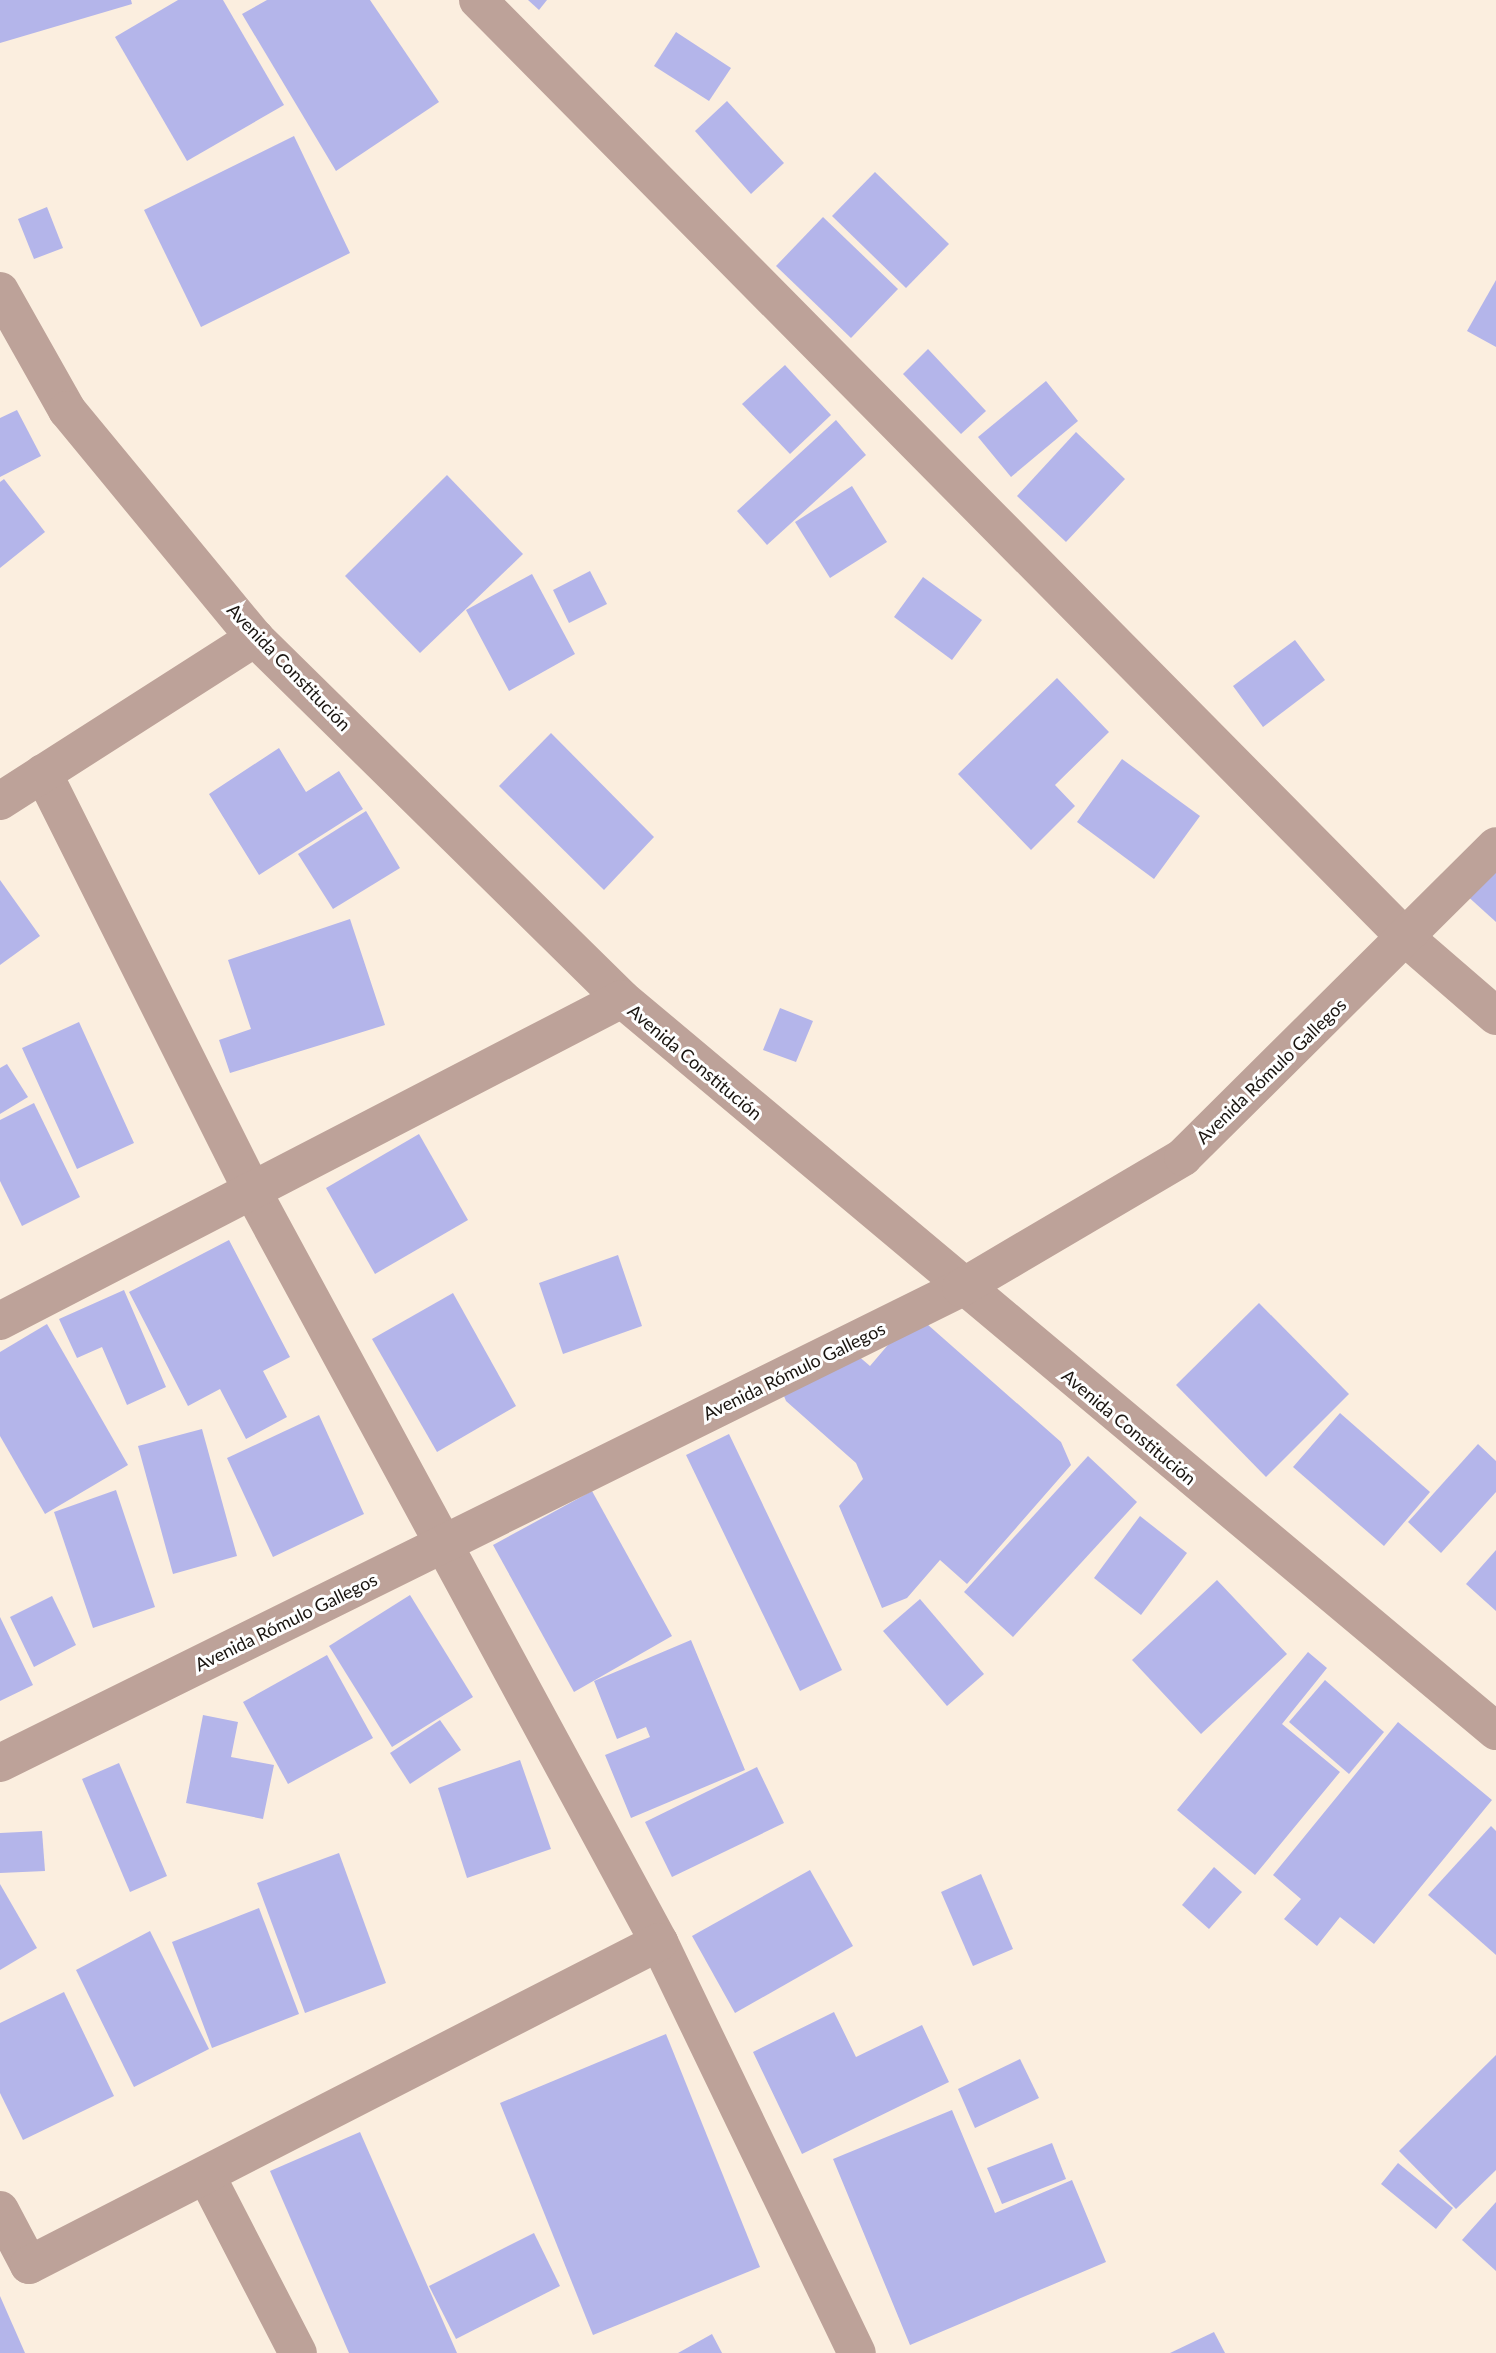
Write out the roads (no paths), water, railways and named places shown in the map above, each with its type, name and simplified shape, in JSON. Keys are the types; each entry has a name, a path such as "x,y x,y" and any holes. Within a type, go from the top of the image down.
{"street":[{"path":"478,0 1406,938 1496,1017"},
{"name":"Avenida Constitución","path":"0,291 67,410 255,638 622,999 961,1289 1496,1731"},
{"path":"0,801 255,638"},
{"path":"43,773 254,1194 447,1544 659,1942 857,2353"},
{"name":"Avenida Rómulo Gallegos","path":"0,1763 961,1289 1183,1157 1496,846"},
{"path":"0,1321 254,1194 622,999"},
{"path":"0,2210 29,2264 207,2177 659,1942"},
{"path":"207,2177 298,2353"}]}
